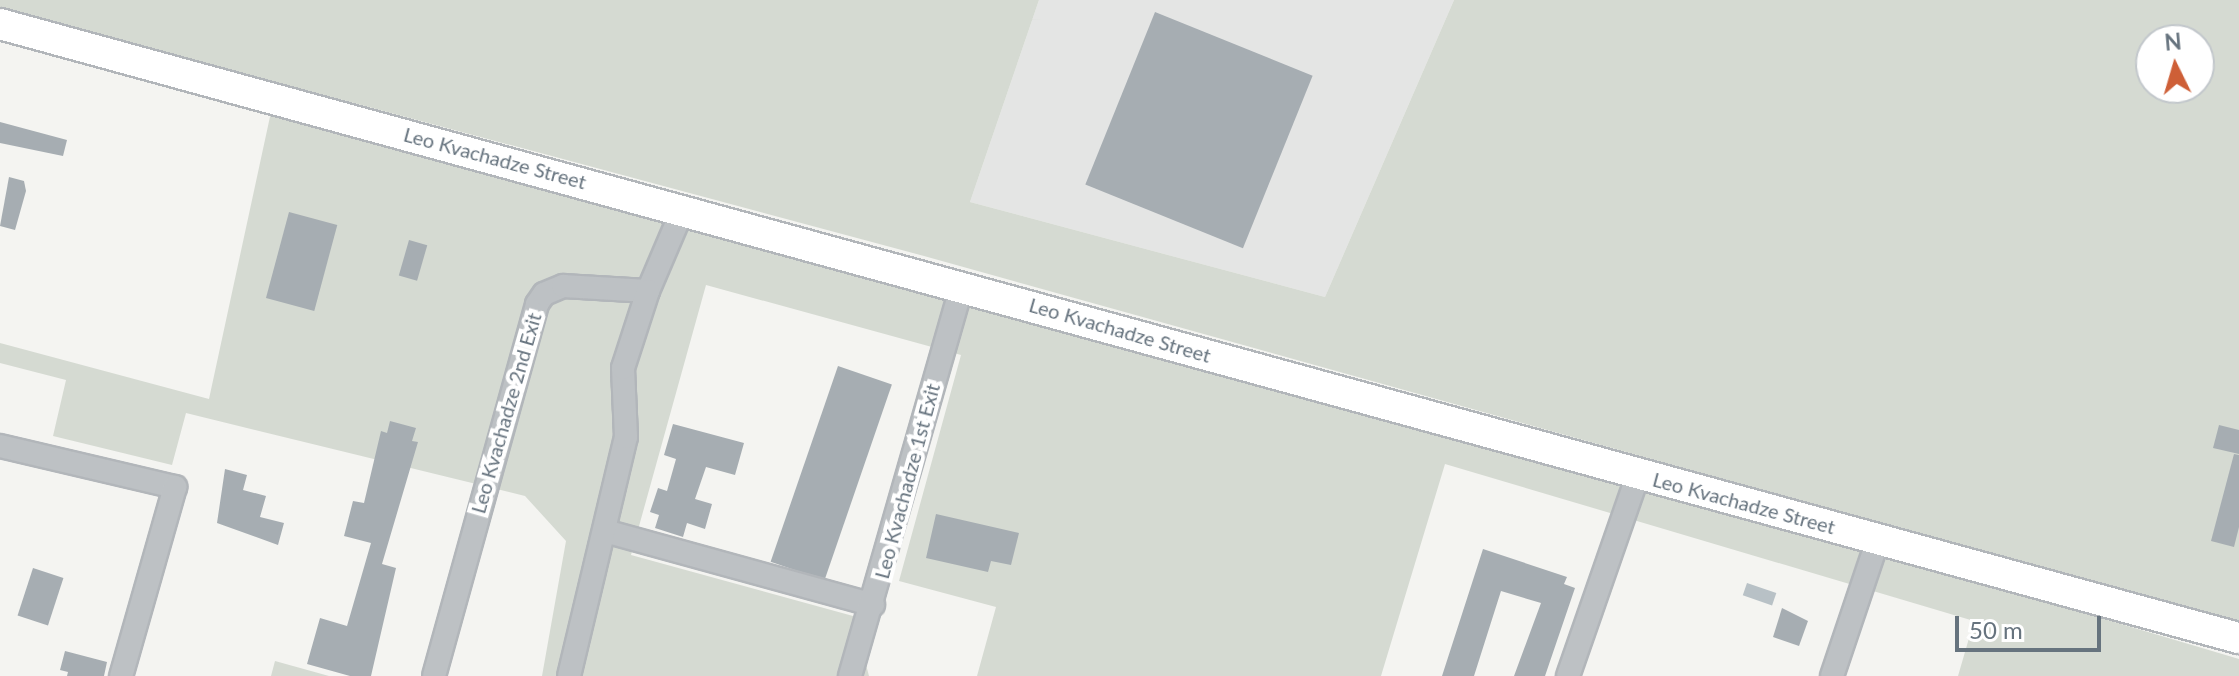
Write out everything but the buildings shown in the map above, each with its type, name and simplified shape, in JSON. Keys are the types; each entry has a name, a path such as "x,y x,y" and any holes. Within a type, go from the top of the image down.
{"main road":[{"name":"Leo Kvachadze Street","path":"0,24 2239,638"}],"street":[{"path":"569,676 626,437 623,368 648,291 683,209"},
{"name":"Leo Kvachadze 2nd Exit","path":"434,676 537,304 544,294 563,286 648,291"},
{"name":"Leo Kvachadze 1st Exit","path":"850,676 873,605 962,286"},
{"path":"0,446 175,487 121,676"},
{"path":"1568,676 1638,475"},
{"path":"605,531 873,605"},
{"path":"1832,676 1878,539"}],"shaded area":[{"path":"0,0 1039,0 970,202 1325,297 1454,0 2239,0 2239,623 924,256 0,8"},
{"path":"1039,0 1454,0 1325,297 970,202"},
{"path":"271,112 1639,481 2239,659 2239,676 1958,676 1974,621 1445,464 1381,676 977,676 996,607 899,581 961,355 706,285 631,555 853,616 869,676 542,676 566,541 525,496 186,413 172,465 53,436 66,380 0,363 0,343 209,399"},
{"path":"1747,583 1776,593 1772,605 1743,595"},
{"path":"275,661 329,676 271,676"}]}
